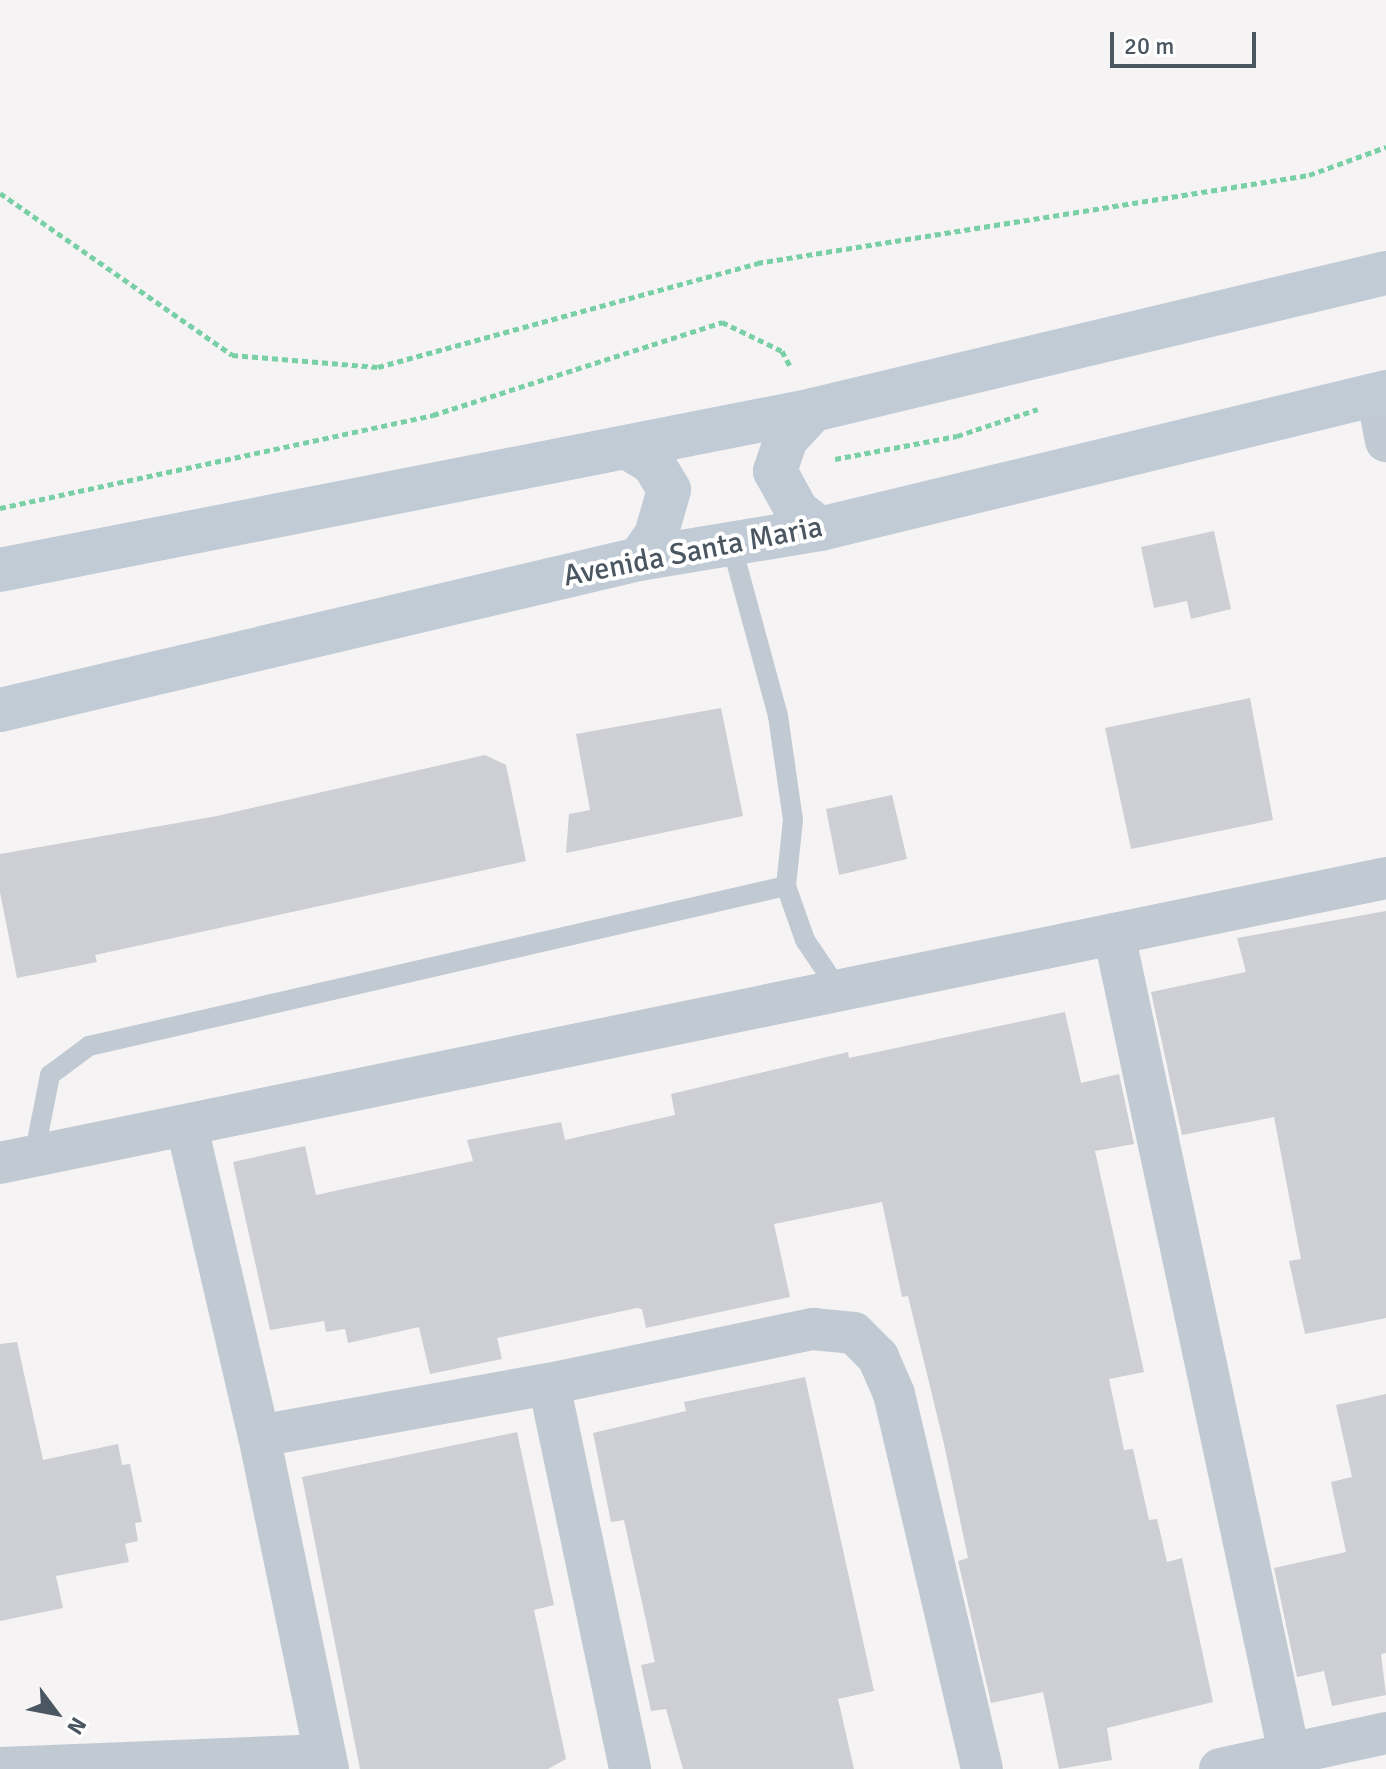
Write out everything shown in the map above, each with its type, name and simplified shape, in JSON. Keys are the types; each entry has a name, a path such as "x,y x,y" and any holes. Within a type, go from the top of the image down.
{"main road":[{"path":"0,570 813,410 1386,273"},
{"name":"Avenida Santa Maria","path":"0,710 639,559 820,529 1381,393"},
{"path":"813,410 786,439 775,471 797,511 820,529"},
{"path":"628,448 653,463 669,490 662,522 639,559"}],"street":[{"path":"1381,393 1386,441"},
{"path":"17,1160 1386,878"},
{"path":"1114,934 1289,1753"},
{"path":"0,1768 326,1762 259,1436 187,1127"},
{"path":"259,1436 549,1384 813,1329 854,1333 878,1357 894,1394 982,1769"},
{"path":"549,1384 630,1769"},
{"path":"1220,1769 1386,1733"}],"lane":[{"path":"731,543 778,716 793,820 786,886 805,940 840,992"},
{"path":"17,1160 50,1075 89,1046 786,886"}],"path":[{"path":"0,193 232,355 378,367 757,263 1309,175 1386,147"},
{"path":"0,508 433,415 722,322 782,351 813,410"}],"building":[{"path":"1214,531 1231,609 1191,619 1187,601 1154,608 1141,547"},
{"path":"1250,698 1273,820 1131,849 1105,728"},
{"path":"721,708 743,816 566,853 569,814 590,810 576,734"},
{"path":"485,755 506,765 526,861 95,955 97,962 17,978 0,892 0,854 217,816"},
{"path":"892,795 907,859 839,875 826,809"},
{"path":"1386,911 1386,1318 1305,1334 1289,1261 1301,1259 1274,1117 1182,1135 1151,992 1246,972 1237,938"},
{"path":"1065,1012 1081,1083 1119,1074 1134,1144 1095,1151 1144,1372 1109,1379 1124,1450 1133,1449 1149,1520 1157,1519 1167,1562 1182,1558 1213,1702 1107,1728 1112,1760 1059,1769 1043,1692 991,1703 958,1561 968,1558 944,1444 908,1296 902,1297 882,1202 774,1224 790,1297 646,1328 642,1309 637,1308 497,1338 502,1359 430,1374 419,1327 348,1343 345,1329 326,1332 324,1321 270,1330 233,1162 305,1146 316,1195 473,1161 467,1140 561,1122 565,1140 675,1115 671,1094 848,1052 849,1058"},
{"path":"17,1342 43,1460 118,1444 122,1465 130,1464 142,1522 135,1523 138,1541 125,1544 129,1562 56,1576 63,1608 0,1621 0,1344"},
{"path":"805,1377 874,1691 838,1699 854,1769 683,1769 666,1709 651,1711 641,1665 655,1662 624,1520 611,1522 593,1433 686,1411 684,1402"},
{"path":"1386,1394 1386,1653 1381,1654 1386,1695 1332,1706 1324,1671 1297,1677 1274,1568 1346,1552 1331,1482 1352,1477 1336,1405"},
{"path":"517,1432 554,1605 534,1610 566,1759 548,1769 360,1769 302,1477"}]}
